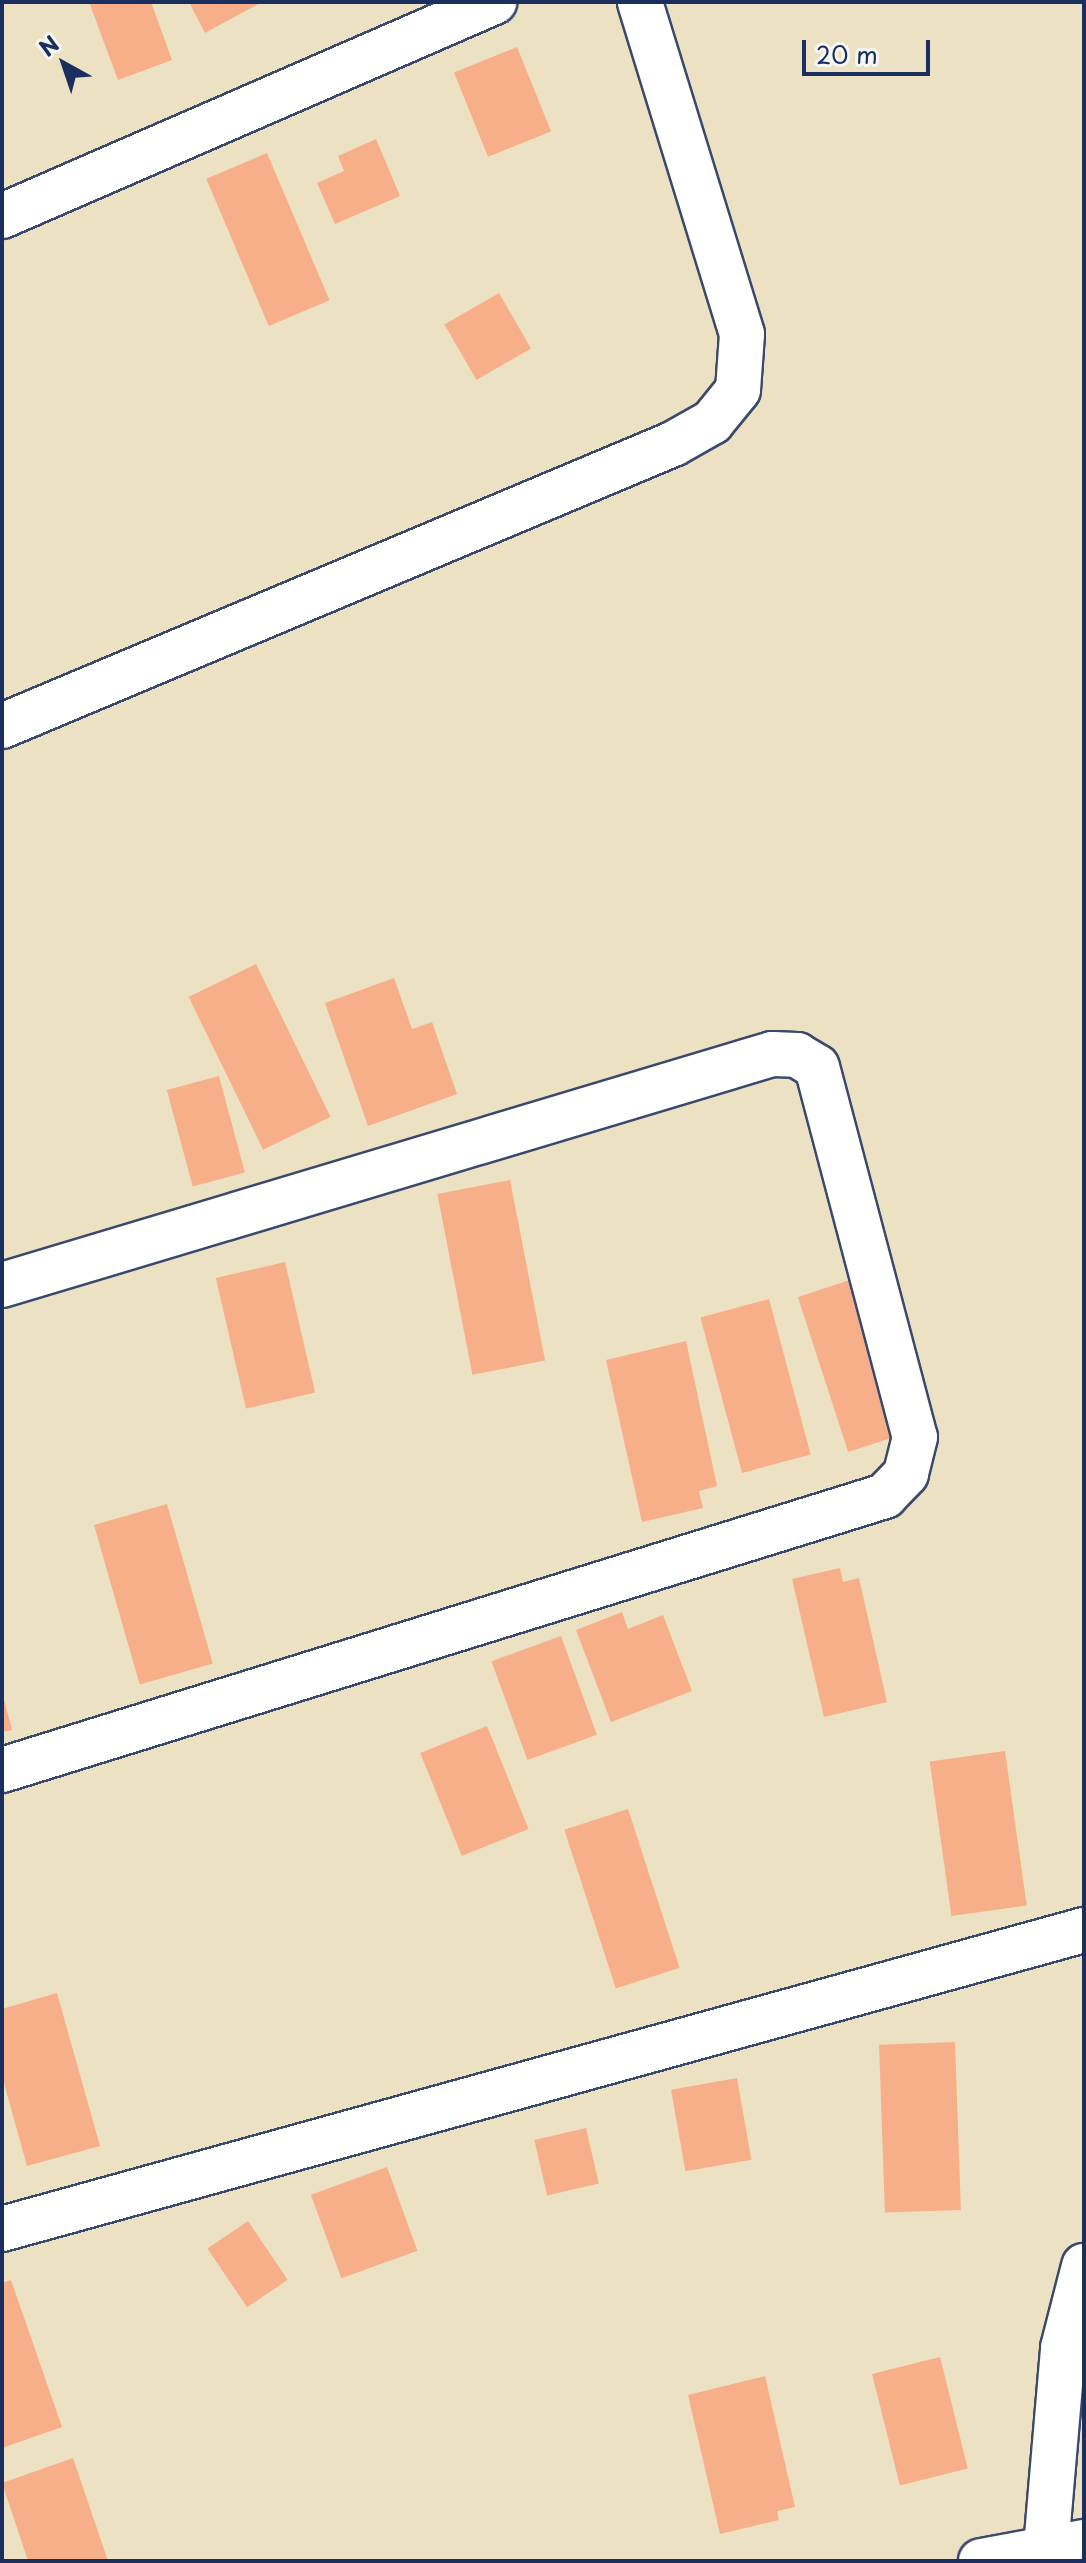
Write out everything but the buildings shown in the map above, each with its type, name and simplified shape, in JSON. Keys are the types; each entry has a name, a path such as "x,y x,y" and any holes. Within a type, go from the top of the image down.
{"street":[{"path":"2,216 494,2"},
{"path":"2,726 673,444 712,422 738,390 742,334 640,2"},
{"path":"2,1285 772,1054 797,1055 817,1067 915,1437 906,1474 885,1496 2,1770"},
{"path":"2,2229 1084,1930"},
{"path":"981,2561 1065,2545 1063,2348 1084,2266"}]}
